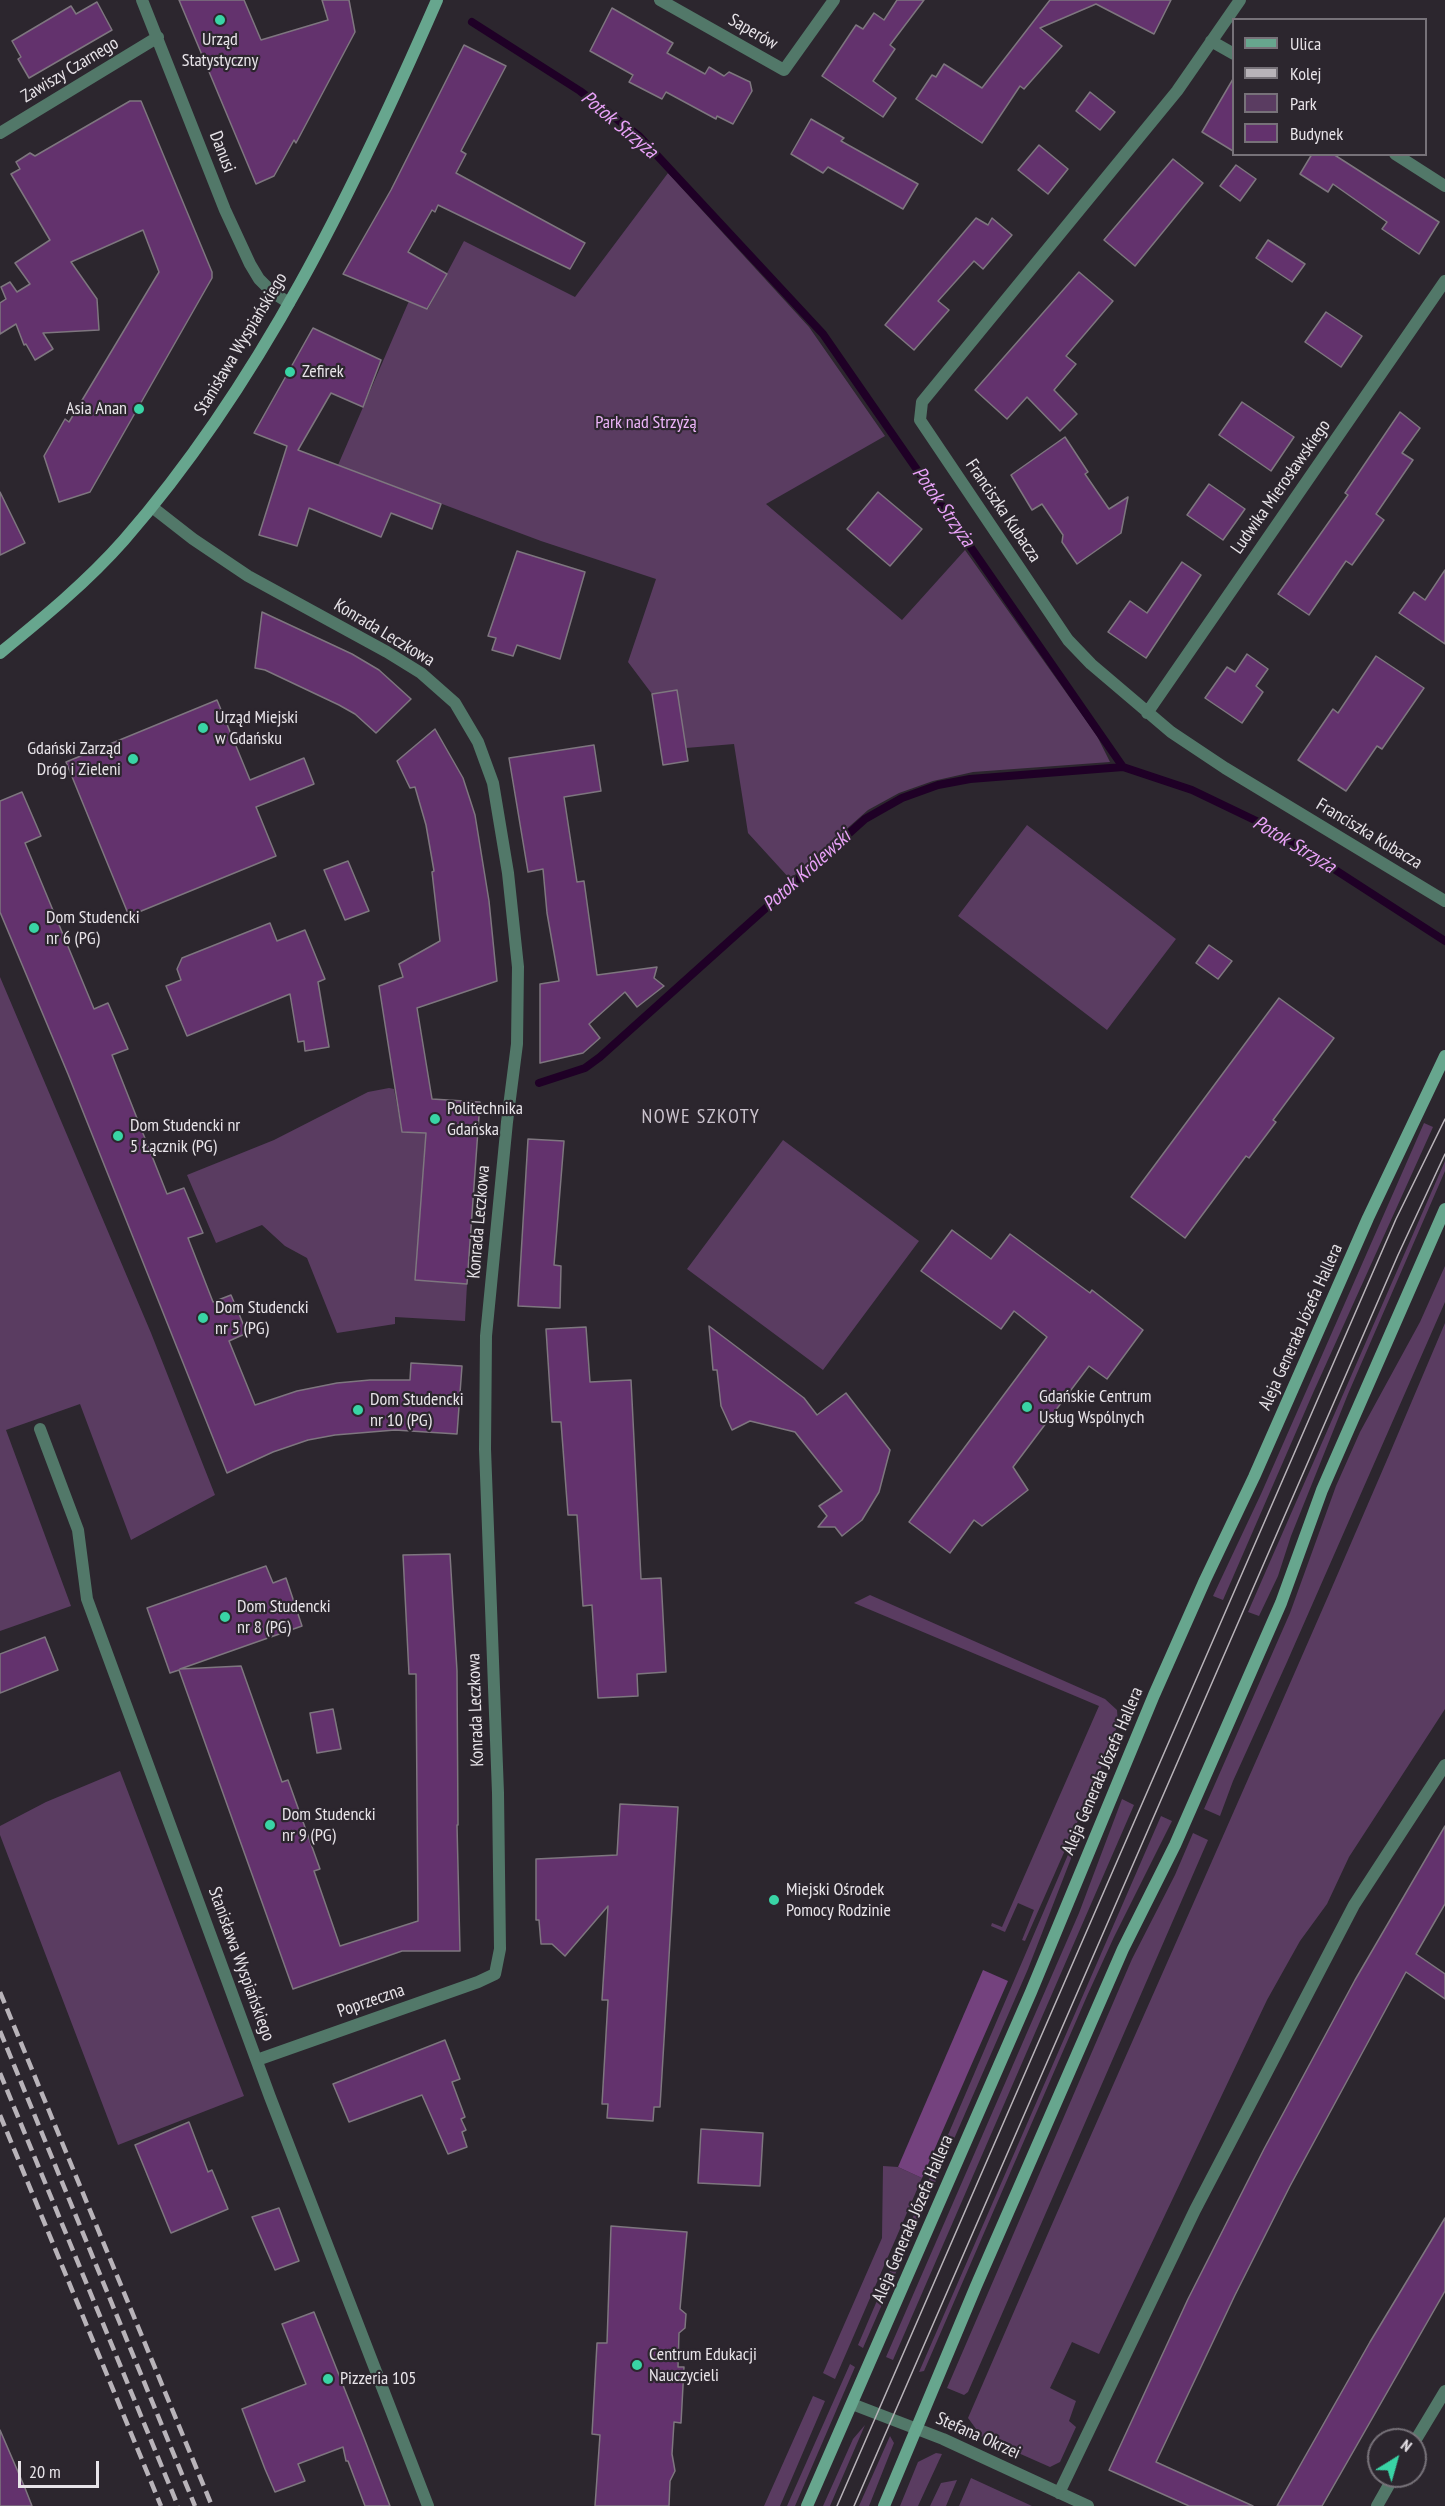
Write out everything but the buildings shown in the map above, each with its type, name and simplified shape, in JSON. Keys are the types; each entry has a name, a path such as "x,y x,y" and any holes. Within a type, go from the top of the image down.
{"main road":[{"name":"Stanisława Wyspiańskiego","path":"0,653 97,568 152,507 219,416 289,303 366,153 437,0"},
{"name":"Aleja Generała Józefa Hallera","path":"807,2506 1031,1992 1177,1642 1254,1477 1368,1218 1445,1056"},
{"path":"884,2506 975,2286 1118,1960 1174,1845 1281,1603 1322,1490 1445,1209"}],"street":[{"name":"Danusi","path":"142,0 225,210 250,264 259,279 272,292 289,303"},
{"name":"Saperów","path":"660,0 784,70 834,0"},
{"name":"Franciszka Kubacza","path":"1237,1 1177,91 921,402 920,420 1068,640 1147,713 1225,768 1445,901"},
{"name":"Zawiszy Czarnego","path":"0,133 158,37"},
{"path":"1211,41 1232,53"},
{"path":"1398,156 1445,186"},
{"name":"Ludwika Mierosławskiego","path":"1147,713 1445,281"},
{"name":"Konrada Leczkowa","path":"152,507 193,539 248,576 421,673 455,703 478,742 493,783 508,873 518,967 517,1044 486,1336 485,1449 500,1949 495,1974"},
{"name":"Stanisława Wyspiańskiego","path":"40,1429 78,1530 87,1599 270,2097 428,2506"},
{"path":"1059,2493 1195,2210 1354,1905 1445,1765"},
{"name":"Poprzeczna","path":"257,2060 495,1974"},
{"path":"1423,2428 1445,2391"},
{"name":"Stefana Okrzei","path":"852,2404 916,2429 1088,2506"},
{"path":"1377,2506 1387,2488"}],"green space":[{"name":"Park nad Strzyżą","path":"668,173 809,327 885,436 766,504 902,620 965,550 1097,736 1110,762 973,772 933,781 899,793 868,810 790,879 748,833 734,744 686,748 652,694 628,662 656,579 541,541 338,465 409,301 428,309 464,241 575,297"},
{"path":"1027,825 1176,939 1107,1030 958,916"},
{"path":"0,977 151,1333 215,1495 131,1540 80,1404 6,1430 71,1606 0,1631"},
{"path":"394,1089 402,1132 426,1133 415,1280 467,1284 465,1321 395,1317 395,1324 337,1333 307,1258 285,1246 262,1225 216,1243 187,1175 274,1140 368,1092"},
{"path":"1424,1123 1433,1127 1223,1600 1213,1596 1261,1494"},
{"path":"783,1140 919,1241 823,1370 687,1269"},
{"path":"1445,1161 1445,1171 1348,1394 1291,1536 1278,1576 1259,1616 1248,1612"},
{"path":"1445,1266 1445,1302 1233,1781 1220,1816 1204,1809 1290,1613 1336,1486 1360,1432 1420,1322"},
{"path":"1445,1323 1445,1709 1349,1857 1327,1904 1300,1941 1267,2000 1099,2354 1072,2342 1050,2388 1076,2401 1069,2421 1076,2427 1060,2462 1050,2467 982,2437 968,2418 1328,1597"},
{"path":"870,1595 1105,1699 1117,1710 1118,1724 1099,1773 1025,1941 1022,1940 1034,1910 1018,1903 1005,1932 991,1926 992,1923 1002,1927 1099,1706 854,1603"},
{"path":"120,1771 244,2096 118,2145 0,1835 0,1826 46,1802"},
{"path":"1122,1799 1134,1805 893,2360 886,2357 1079,1913"},
{"path":"1161,1816 1172,1821 1114,1937 924,2371 919,2372"},
{"path":"1193,1833 1208,1840 968,2392 964,2395 947,2388 1132,1959 1175,1875"},
{"path":"1076,1836 1079,1838 1028,1969 863,2348 858,2345"},
{"path":"883,2166 898,2167 922,2178 835,2379 823,2373 882,2238"},
{"path":"850,2364 855,2367 795,2506 787,2506"},
{"path":"813,2396 825,2401 780,2506 764,2506"},
{"path":"865,2425 830,2506 823,2506 853,2439"},
{"path":"890,2436 894,2443 869,2506 859,2506"},
{"path":"936,2453 942,2454 918,2506 900,2506 918,2462"},
{"path":"971,2478 1032,2506 959,2506"},
{"path":"957,2480 946,2506 930,2506 941,2483"}],"shaded area":[{"path":"983,1970 1008,1981 922,2178 898,2167"}],"waterway":[{"name":"Potok Strzyża","path":"472,22 580,91 639,136 823,334 1123,767 1192,790 1269,827 1445,941"},
{"name":"Potok Królewski","path":"539,1083 585,1068 600,1057 865,819 902,798 938,785 970,779 1123,767"}],"tram line":[{"path":"837,2506 1396,1219 1445,1119"},
{"path":"854,2506 1398,1255 1445,1154"}],"railway":[{"path":"0,1992 212,2506"},
{"path":"0,2031 195,2506"},
{"path":"0,2073 178,2506"},
{"path":"0,2115 161,2506"}],"place":[{"name":"Urząd Statystyczny","path":"220,20"},
{"name":"Zefirek","path":"290,372"},
{"name":"Asia Anan","path":"139,409"},
{"name":"Urząd Miejski w Gdańsku","path":"203,728"},
{"name":"Gdański Zarząd Dróg i Zieleni","path":"133,759"},
{"name":"Dom Studencki nr 6 (PG)","path":"34,928"},
{"name":"Politechnika Gdańska","path":"435,1119"},
{"name":"Dom Studencki nr 5 Łącznik (PG)","path":"118,1136"},
{"name":"Dom Studencki nr 5 (PG)","path":"203,1318"},
{"name":"Gdańskie Centrum Usług Wspólnych","path":"1027,1407"},
{"name":"Dom Studencki nr 10 (PG)","path":"358,1410"},
{"name":"Dom Studencki nr 8 (PG)","path":"225,1617"},
{"name":"Dom Studencki nr 9 (PG)","path":"270,1825"},
{"name":"Miejski Ośrodek Pomocy Rodzinie","path":"774,1900"},
{"name":"Centrum Edukacji Nauczycieli","path":"637,2365"},
{"name":"Pizzeria 105","path":"328,2379"}],"district":[{"name":"NOWE SZKOTY","path":"701,1117"}]}
